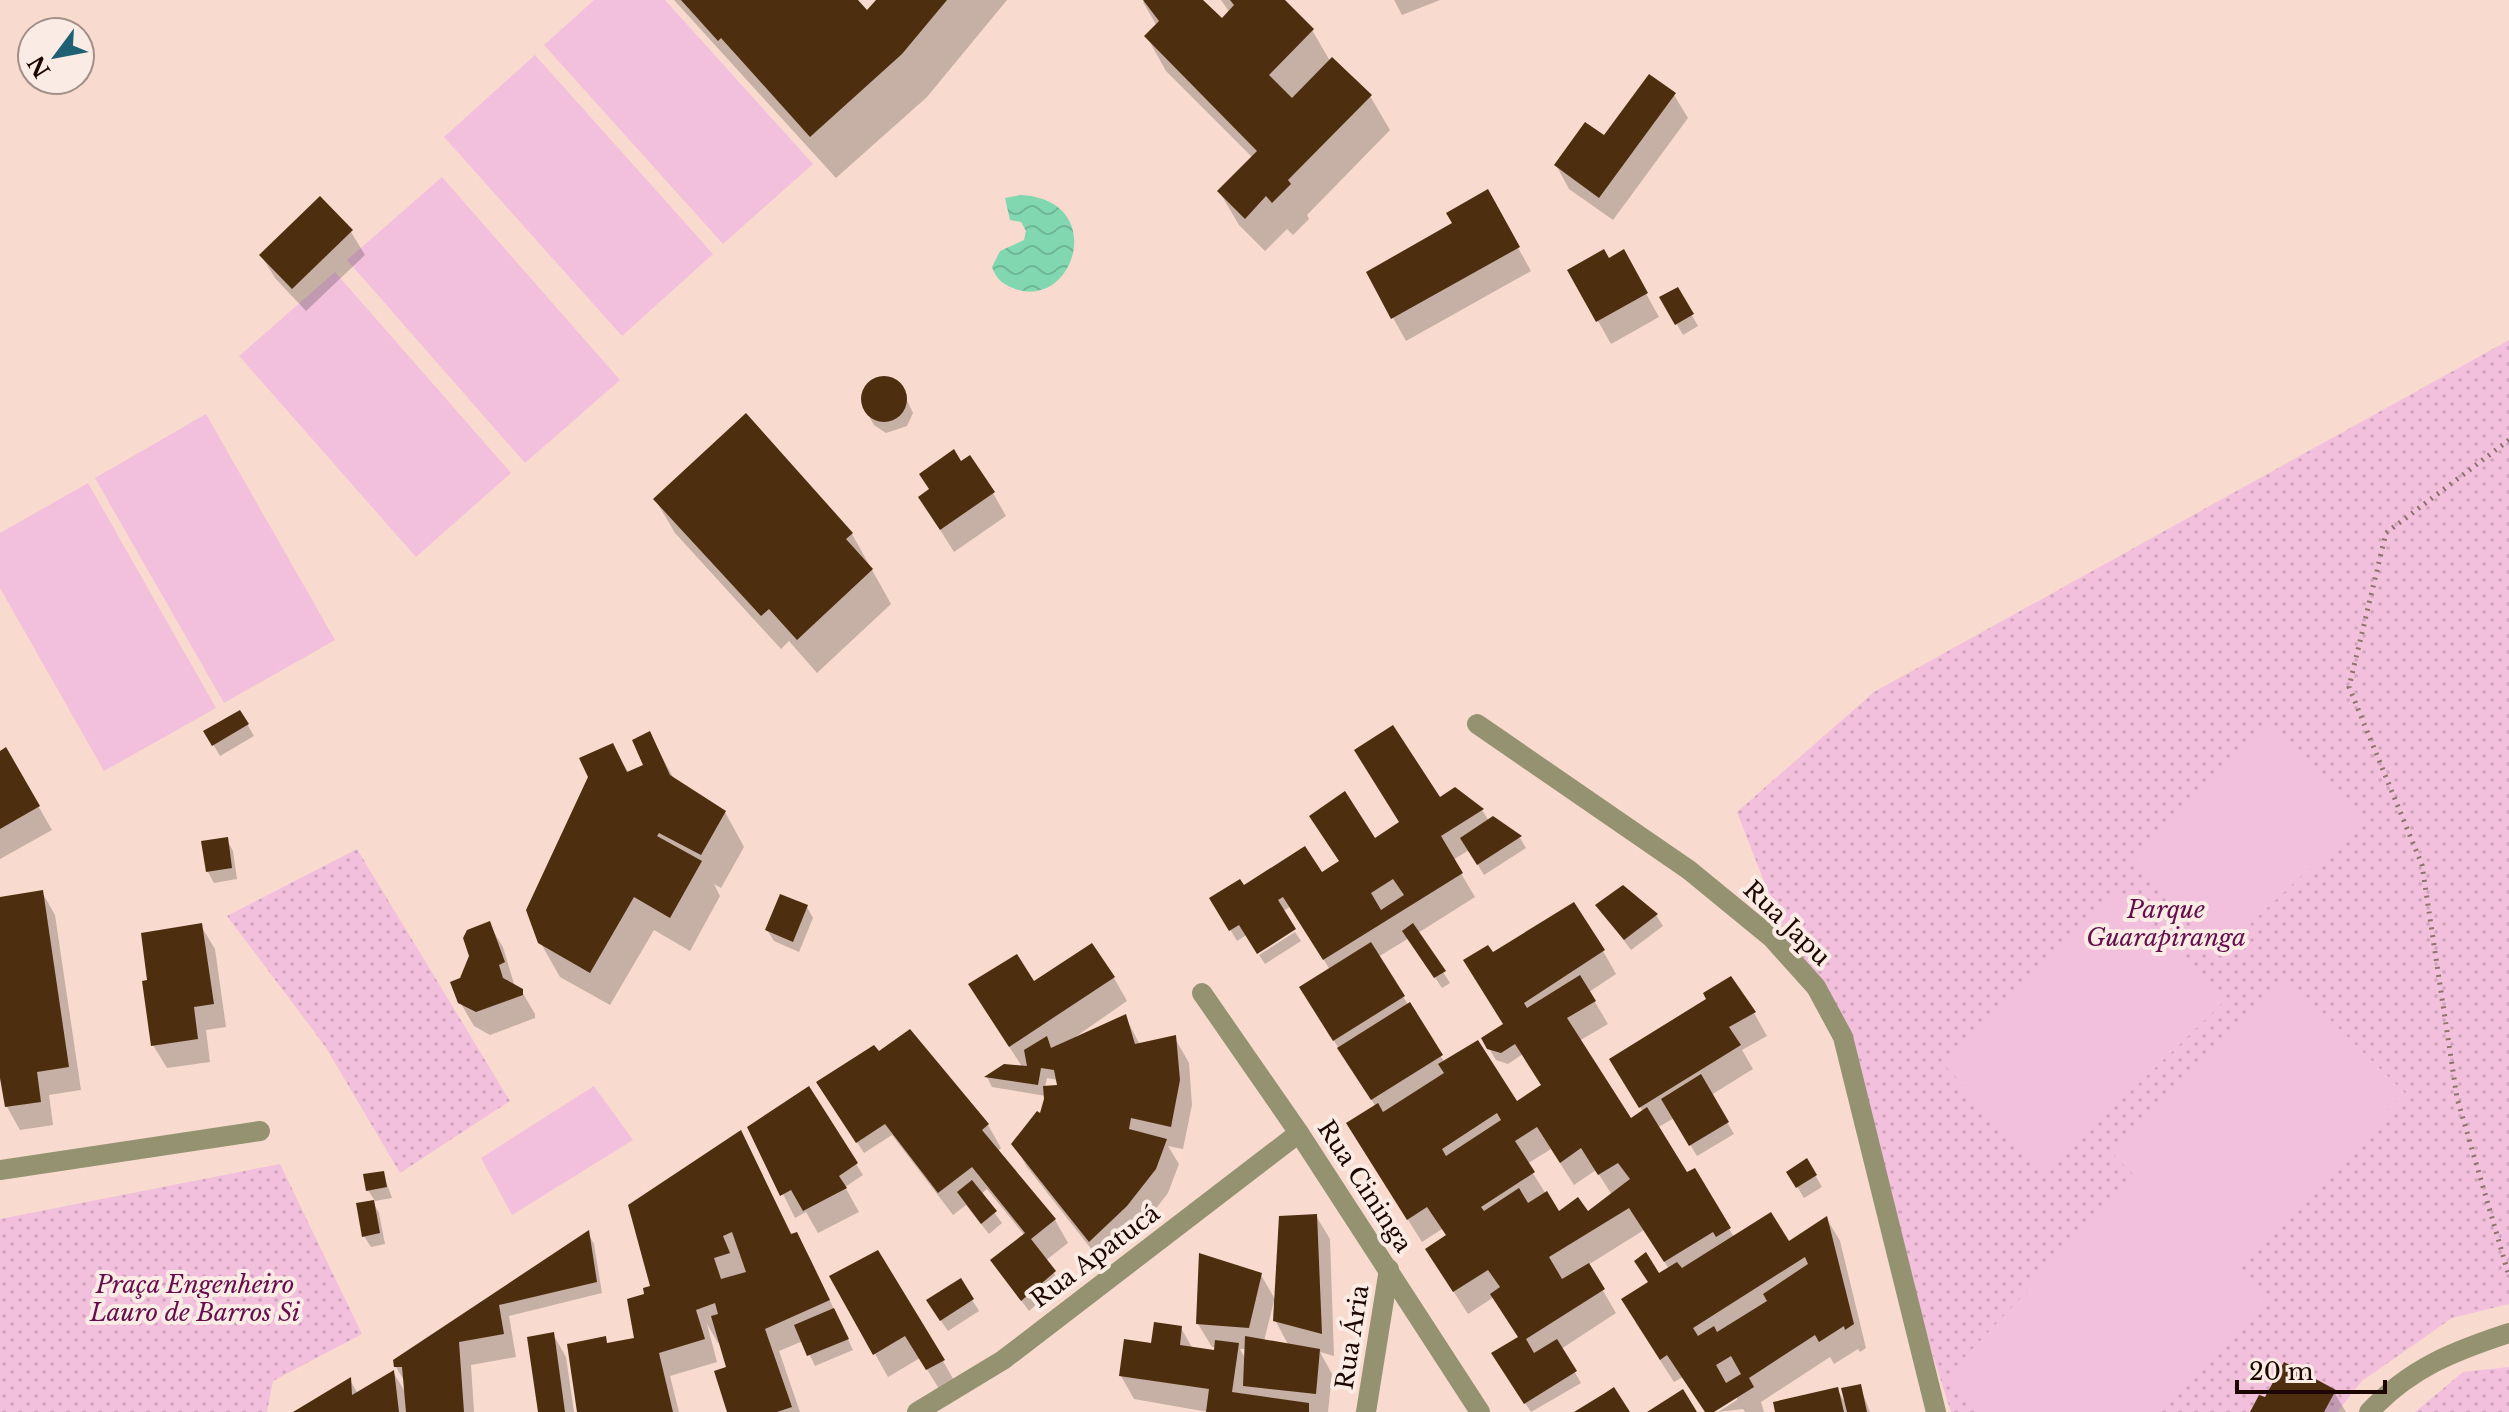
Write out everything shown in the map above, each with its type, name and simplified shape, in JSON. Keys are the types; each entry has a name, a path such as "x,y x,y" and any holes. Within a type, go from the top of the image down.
{"street":[{"name":"Rua Japu","path":"1477,724 1689,870 1772,938 1816,987 1843,1037 1936,1412"},
{"name":"Rua Cininga","path":"1202,993 1299,1133 1480,1412"},
{"path":"0,1170 260,1131"},
{"name":"Rua Apatucá","path":"917,1412 1003,1360 1299,1133"},
{"name":"Rua Ária","path":"1366,1412 1389,1269"},
{"path":"2369,1412 2389,1391 2446,1353 2509,1333"}],"path":[{"path":"2509,440 2386,533 2349,687 2422,865 2457,1098 2509,1276"}],"green space":[{"path":"594,0 665,0 813,164 723,244 544,45"},
{"path":"535,55 713,254 622,336 444,137"},
{"path":"442,177 620,380 525,463 347,260"},
{"path":"335,272 511,473 416,557 239,356"},
{"name":"Parque Guarapiranga","path":"2509,340 2509,1304 2452,1318 2362,1381 2337,1412 1951,1412 1857,1120 1837,1024 1793,956 1737,812 1874,692"},
{"path":"206,414 335,640 224,703 95,478"},
{"path":"88,483 216,708 104,771 0,588 0,533"},
{"path":"2270,726 2361,821 2225,947 2136,859"},
{"path":"357,849 510,1101 400,1173 325,1046 227,916"},
{"path":"2116,892 2225,1001 2044,1174 1941,1061"},
{"path":"2287,978 2405,1093 2234,1266 2268,1298 2161,1412 1982,1412 1947,1376 2135,1176 2114,1156"},
{"path":"594,1086 633,1140 512,1215 481,1158"},
{"name":"Praça Engenheiro Lauro de Barros Si","path":"280,1164 362,1334 273,1381 267,1412 0,1412 0,1219"},
{"path":"2509,1367 2509,1412 2415,1412 2463,1372"}],"water":[{"path":"1020,195 1048,201 1065,215 1073,233 1073,252 1066,271 1052,285 1035,291 1006,285 992,267 1000,251 1024,240 1026,231 1021,222 1010,220 1005,198"}],"building":[{"path":"681,0 858,0 867,10 876,0 947,0 902,54 810,137 721,38 718,41"},
{"path":"1143,0 1203,0 1222,18 1234,5 1230,0 1285,0 1314,29 1269,75 1292,98 1332,57 1372,95 1288,180 1291,184 1272,203 1266,196 1245,219 1217,191 1257,151 1144,36 1159,21"},
{"path":"1649,74 1676,93 1599,198 1554,165 1585,122 1604,135"},
{"path":"1488,189 1520,247 1391,319 1366,272 1452,223 1446,213"},
{"path":"320,196 353,230 292,289 259,255"},
{"path":"1604,249 1609,258 1624,249 1648,293 1596,322 1567,270"},
{"path":"1678,287 1694,314 1675,325 1659,297"},
{"path":"884,376 901,382 907,399 901,416 884,422 867,416 861,399 867,382"},
{"path":"746,413 853,533 846,539 873,569 797,640 769,609 761,616 653,499"},
{"path":"954,449 961,461 970,455 995,492 940,530 918,497 929,489 919,474"},
{"path":"240,710 249,724 212,746 203,731"},
{"path":"1393,725 1440,797 1455,787 1484,809 1441,836 1463,873 1323,960 1283,897 1278,900 1296,929 1257,954 1239,925 1229,931 1209,898 1240,879 1244,885 1305,846 1322,872 1339,861 1309,816 1345,791 1375,838 1399,822 1354,750","holes":["1393,879 1404,895 1381,910 1371,893"]},
{"path":"650,731 670,775 726,811 701,855 659,833 657,836 702,861 670,918 634,897 590,973 538,943 526,910 588,777 579,758 613,743 627,772 643,765 632,740"},
{"path":"6,747 40,806 0,829 0,751"},
{"path":"1493,816 1522,836 1477,865 1460,838"},
{"path":"228,837 232,868 206,872 201,841"},
{"path":"1623,885 1658,914 1624,940 1595,905"},
{"path":"43,890 69,1067 37,1072 41,1102 5,1107 0,1078 0,897"},
{"path":"780,894 808,905 793,942 765,930"},
{"path":"1574,902 1605,950 1524,1003 1527,1008 1580,975 1596,1001 1567,1018 1631,1118 1647,1107 1687,1172 1695,1168 1731,1228 1716,1237 1713,1232 1664,1262 1629,1208 1549,1257 1562,1279 1589,1263 1605,1289 1526,1339 1534,1353 1557,1339 1577,1371 1524,1404 1491,1353 1518,1337 1490,1294 1500,1287 1488,1270 1453,1292 1425,1249 1446,1235 1427,1207 1407,1220 1346,1123 1378,1103 1383,1112 1444,1073 1438,1064 1478,1040 1517,1101 1541,1085 1515,1044 1501,1053 1487,1049 1481,1038 1503,1024 1463,960 1488,945 1493,952","holes":["1497,1113 1501,1120 1446,1156 1442,1149","1537,1127 1560,1163 1581,1148 1598,1175 1618,1163 1630,1179 1588,1211 1578,1197 1559,1211 1547,1191 1528,1203 1519,1188 1484,1211 1481,1207 1535,1172 1515,1141"]},
{"path":"490,921 505,962 499,965 503,978 523,989 523,995 476,1012 458,1003 450,982 460,978 469,956 463,938 467,930"},
{"path":"202,923 214,1004 194,1007 198,1039 151,1046 142,981 147,980 141,933"},
{"path":"1413,923 1446,971 1434,978 1402,931"},
{"path":"1371,942 1405,996 1333,1041 1299,987"},
{"path":"1092,943 1115,977 1009,1047 968,984 1017,954 1034,981"},
{"path":"1731,976 1756,1012 1729,1027 1741,1045 1639,1108 1609,1059 1706,999 1703,993"},
{"path":"1410,1002 1443,1055 1371,1100 1337,1048"},
{"path":"1126,1014 1135,1044 1176,1035 1180,1080 1171,1127 1131,1118 1129,1129 1167,1139 1156,1169 1127,1206 1089,1242 1011,1144 1037,1111 1040,1113 1044,1099 1043,1086 1057,1085 1054,1070 1041,1068 1038,1085 984,1077 1004,1064 1027,1066 1024,1050 1047,1036 1051,1048"},
{"path":"910,1029 989,1124 982,1130 1056,1219 1031,1239 1056,1271 1021,1301 990,1260 1025,1233 972,1167 938,1193 885,1124 856,1143 816,1082 874,1045 879,1051"},
{"path":"1701,1074 1729,1122 1689,1146 1661,1099"},
{"path":"809,1086 858,1163 839,1176 847,1188 803,1211 791,1190 780,1196 747,1127"},
{"path":"741,1130 791,1234 797,1232 830,1300 765,1329 792,1407 777,1412 727,1412 714,1371 726,1367 711,1316 718,1314 715,1303 696,1310 705,1339 659,1353 673,1412 577,1412 567,1344 606,1336 607,1343 634,1338 627,1299 644,1294 643,1288 650,1286 628,1205","holes":["732,1232 746,1272 721,1279 714,1258 730,1253 723,1236"]},
{"path":"1807,1158 1817,1175 1796,1188 1786,1172"},
{"path":"384,1171 387,1187 366,1191 363,1174"},
{"path":"972,1180 997,1211 981,1224 957,1192"},
{"path":"374,1200 380,1233 362,1237 356,1203"},
{"path":"1771,1212 1789,1241 1827,1216 1854,1324 1845,1330 1844,1326 1819,1342 1815,1335 1749,1378 1754,1387 1714,1412 1705,1412 1667,1355 1660,1360 1621,1299 1648,1282 1634,1261 1646,1252 1659,1273 1677,1262 1682,1268","holes":["1805,1257 1808,1264 1763,1294 1767,1301 1717,1332 1714,1326 1698,1336 1693,1328","1731,1356 1741,1374 1726,1383 1716,1365"]},
{"path":"1317,1214 1322,1334 1273,1321 1279,1216"},
{"path":"589,1230 597,1282 499,1305 504,1334 459,1342 464,1412 406,1412 402,1367 394,1367 393,1360"},
{"path":"878,1250 945,1360 926,1370 905,1336 873,1355 829,1276"},
{"path":"1199,1253 1262,1273 1249,1328 1196,1324"},
{"path":"961,1278 974,1299 940,1321 926,1300"},
{"path":"834,1308 849,1339 807,1356 794,1325"},
{"path":"1154,1322 1182,1326 1180,1345 1214,1350 1215,1340 1239,1343 1232,1392 1309,1403 1309,1412 1206,1412 1209,1389 1119,1376 1124,1339 1151,1343"},
{"path":"554,1332 565,1412 538,1412 527,1337"},
{"path":"1245,1336 1320,1349 1316,1394 1243,1386"},
{"path":"2284,1362 2336,1390 2324,1412 2250,1412 2259,1395 2265,1397"},
{"path":"394,1370 399,1412 293,1412 351,1377 352,1395"},
{"path":"1861,1384 1867,1412 1847,1412 1841,1388"},
{"path":"1614,1387 1630,1412 1574,1412 1605,1393"},
{"path":"1838,1387 1844,1412 1775,1412 1773,1402"},
{"path":"1683,1389 1697,1412 1647,1412"}]}
